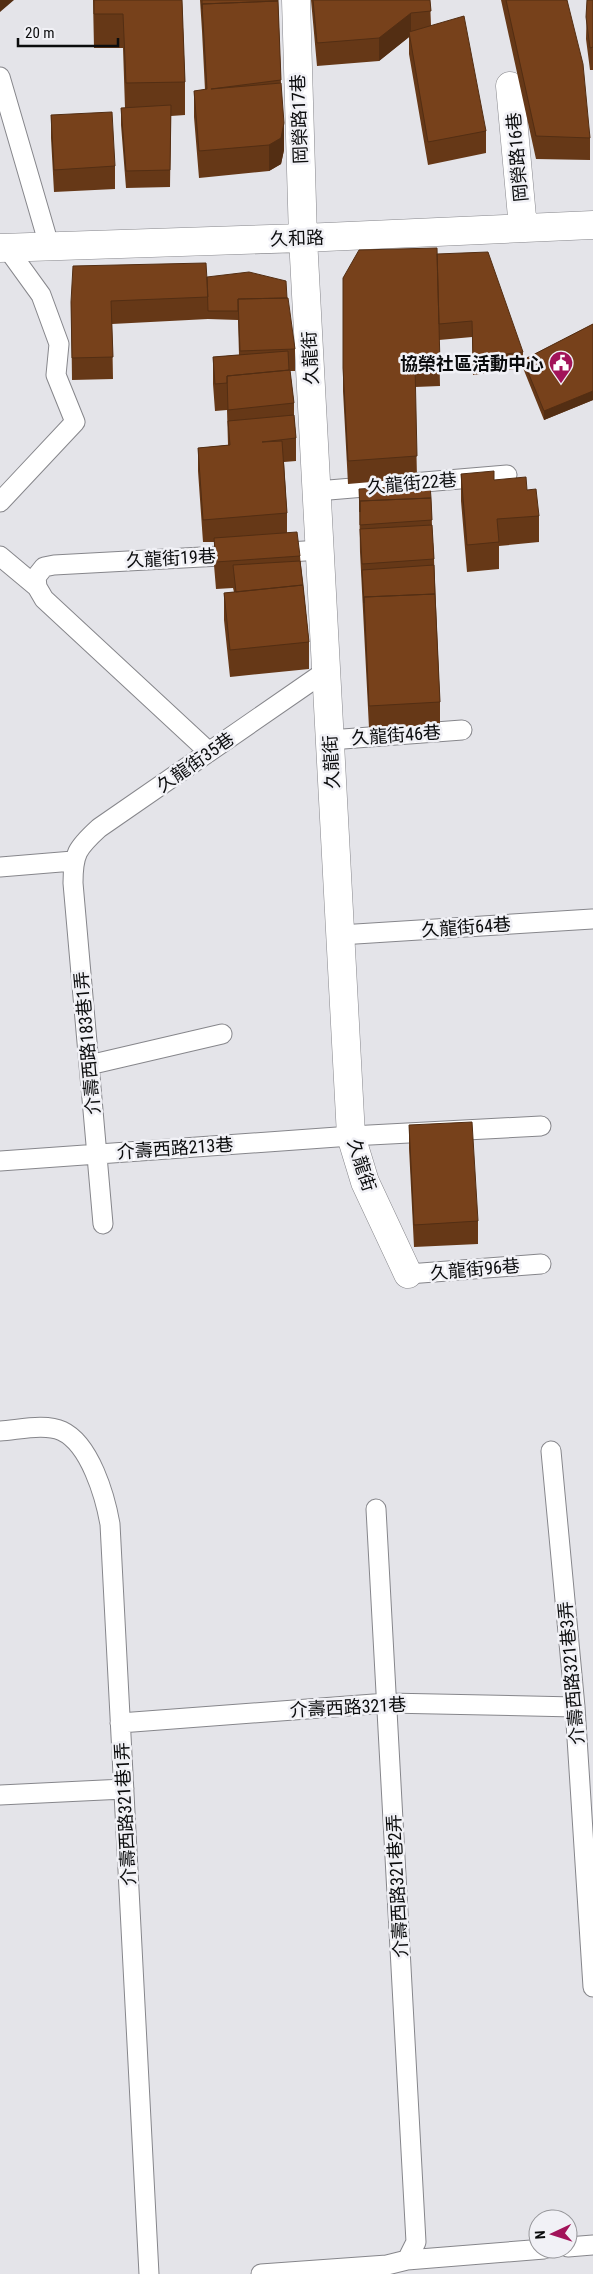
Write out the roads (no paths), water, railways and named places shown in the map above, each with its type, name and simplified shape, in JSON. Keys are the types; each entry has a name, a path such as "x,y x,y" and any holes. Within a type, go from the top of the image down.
{"street":[{"name":"岡榮路17巷","path":"296,0 303,238"},
{"name":"岡榮路16巷","path":"510,86 523,228"},
{"name":"久和路","path":"3,248 303,238 593,225"},
{"name":"久龍街","path":"303,238 351,1136 365,1182 408,1274"}],"lane":[{"path":"0,77 49,245"},
{"path":"0,502 75,422 56,375 59,344 40,295 3,248"},
{"name":"久龍街22巷","path":"317,491 507,475"},
{"name":"久龍街19巷","path":"37,587 36,576 44,567 54,565 320,550"},
{"path":"0,556 37,587 44,599 209,752"},
{"name":"久龍街35巷","path":"73,862 80,846 99,828 326,671"},
{"name":"久龍街46巷","path":"330,740 462,730"},
{"path":"0,866 73,862"},
{"name":"介壽西路183巷1弄","path":"73,862 73,884 103,1224"},
{"name":"久龍街64巷","path":"340,935 592,919"},
{"path":"89,1066 222,1034"},
{"name":"介壽西路213巷","path":"0,1161 351,1136 541,1126"},
{"name":"久龍街96巷","path":"408,1274 541,1264"},
{"name":"介壽西路321巷1弄","path":"0,1431 42,1428 60,1430 72,1438 86,1456 106,1499 110,1524 149,2274"},
{"name":"介壽西路321巷3弄","path":"550,1451 575,1707 593,1986"},
{"name":"介壽西路321巷2弄","path":"376,1509 416,2242 407,2260"},
{"name":"介壽西路321巷","path":"120,1723 387,1702 575,1707"},
{"path":"0,1795 124,1789"},
{"path":"578,2246 593,2245"},
{"path":"261,2274 387,2265 407,2260 528,2250"}],"place":[{"name":"協榮社區活動中心","path":"561,384"}]}
